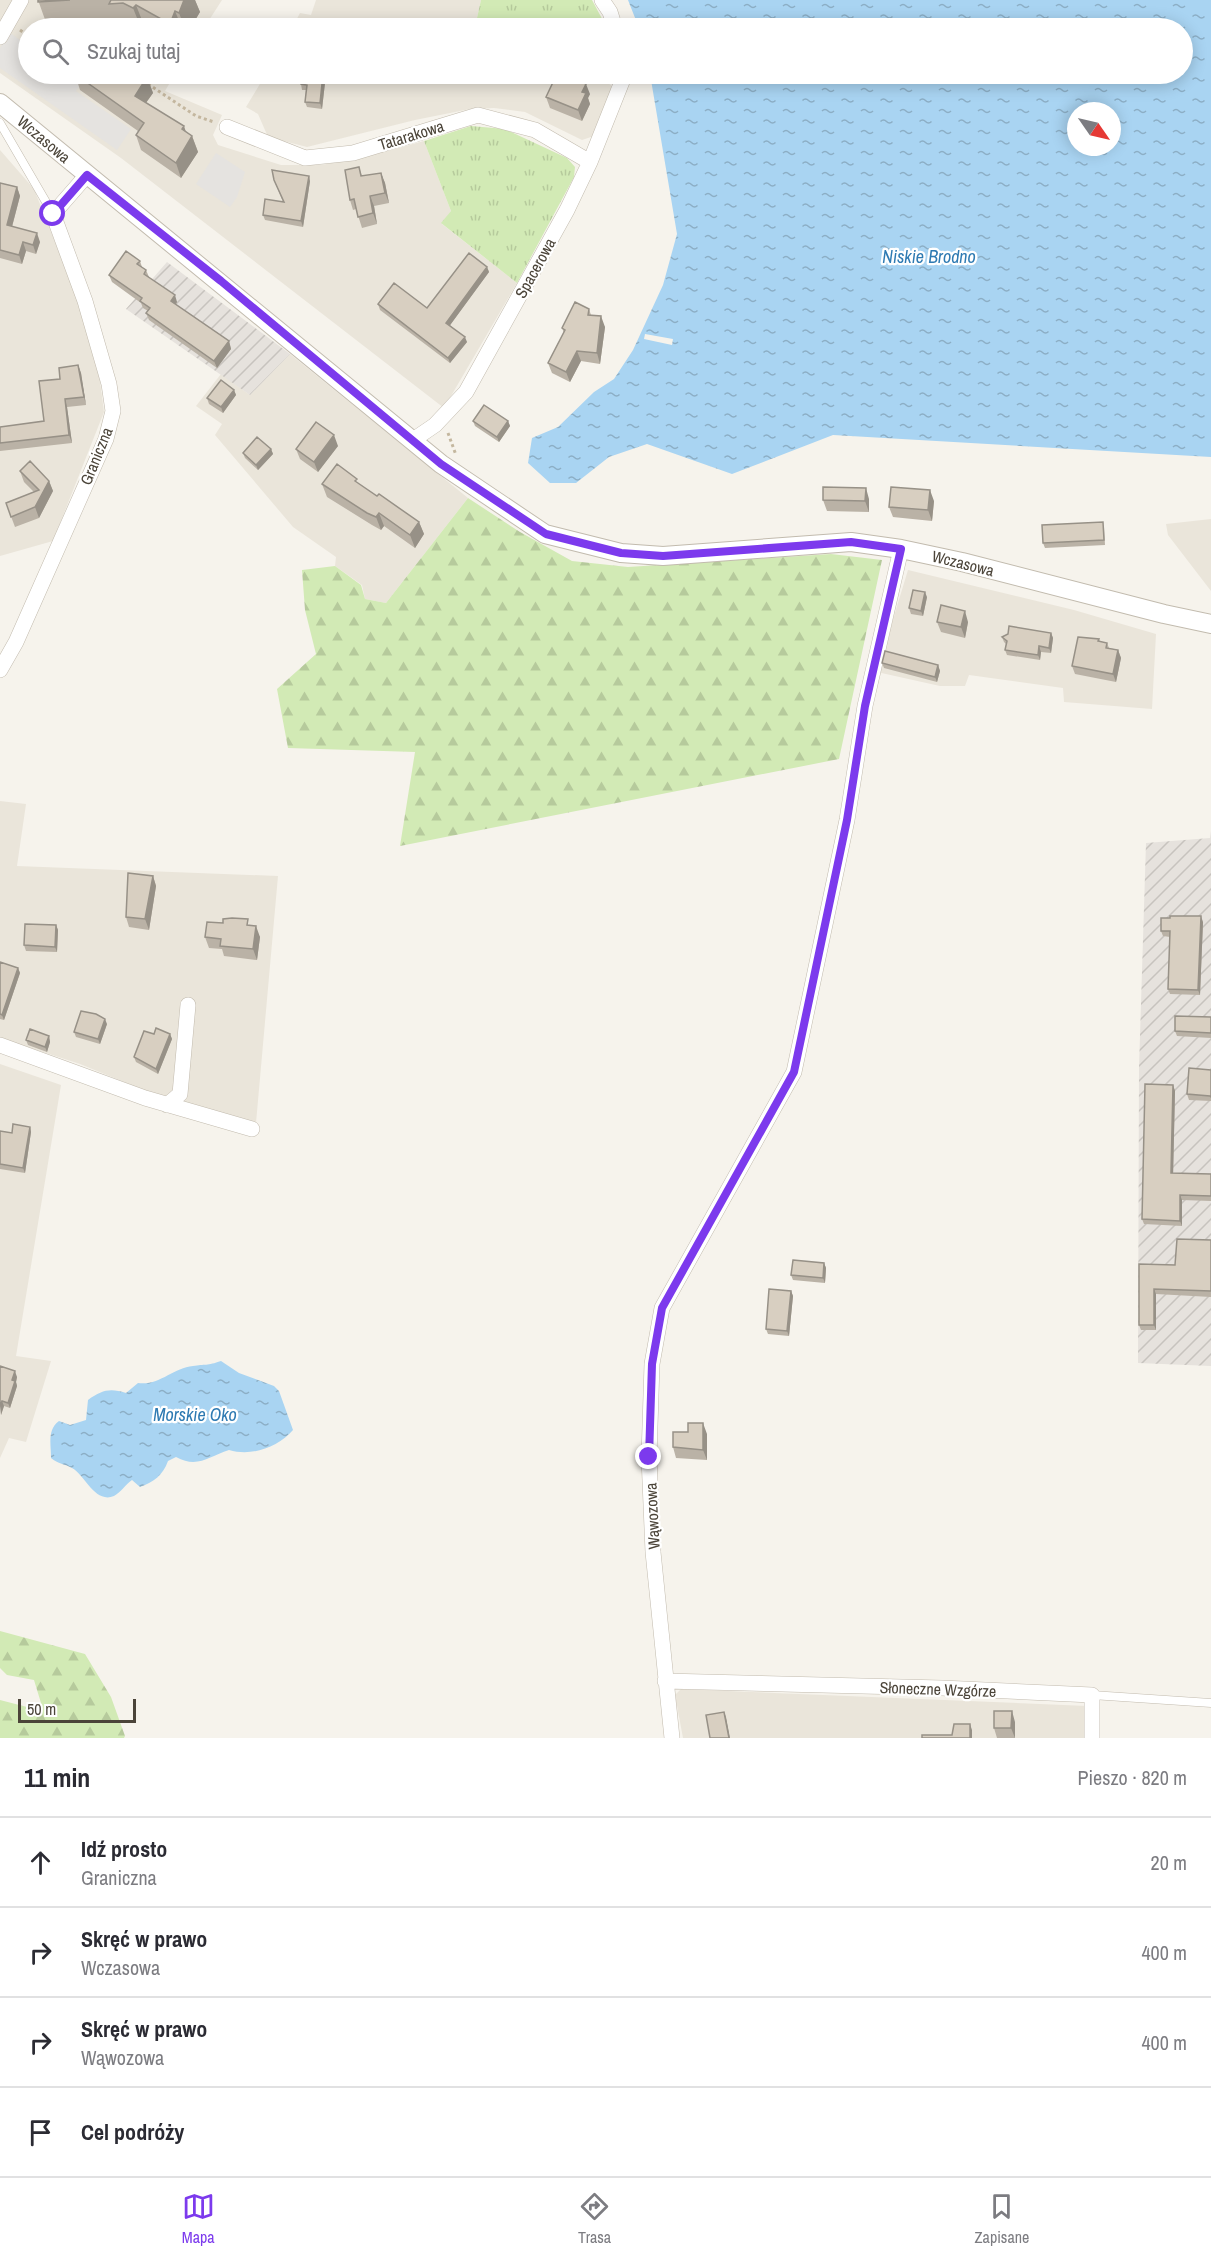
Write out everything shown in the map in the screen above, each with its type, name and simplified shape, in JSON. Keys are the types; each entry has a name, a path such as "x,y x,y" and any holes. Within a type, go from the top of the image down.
{"street":[{"path":"0,37 21,0"},
{"path":"602,0 612,18"},
{"name":"Spacerowa","path":"412,440 435,425 466,392 567,210 590,162 621,84"},
{"name":"Wczasowa","path":"1,111 87,175 221,281 441,464 546,534 621,553 663,556 851,542 901,549 1211,624"},
{"name":"Tatarakowa","path":"227,127 305,158 353,153 478,115 535,130 590,162"},
{"path":"53,214 87,175"},
{"name":"Graniczna","path":"0,670 16,642 106,439 113,411 99,343 53,214"},
{"name":"Wąwozowa","path":"672,1738 653,1552 649,1457 652,1364 662,1308 794,1072 847,820 865,706 901,549"},
{"path":"167,1105 180,1094 188,1005"},
{"path":"0,1045 167,1105 252,1130"},
{"name":"Słoneczne Wzgórze","path":"666,1682 942,1688 1092,1695"},
{"path":"1092,1695 1092,1738"}],"lane":[{"path":"1,111 53,214"},
{"name":"Słoneczne Wzgórze","path":"1092,1695 1211,1703"}],"path":[{"path":"148,84 196,116 227,127"}],"shaded area":[{"path":"0,0 222,0 210,18 18,18 18,84 169,84 165,91 222,115 213,135 218,145 281,165 321,165 364,157 424,141 451,211 442,224 517,283 444,408 121,158 0,73"},
{"path":"316,0 481,0 477,18 297,18 300,13 311,15"},
{"path":"9,32 18,39 18,81 0,68 0,48"},
{"path":"23,84 81,84 76,91 131,129 117,150"},
{"path":"260,84 609,84 612,91 594,136 582,140 525,112 494,108 470,109 415,120 307,147 268,137 258,114 246,107"},
{"path":"0,150 34,189 95,343 104,412 53,541 0,556"},
{"path":"216,153 245,172 237,197 230,207 196,184"},
{"path":"167,262 290,354 250,395 126,309"},
{"path":"290,354 468,498 386,603 365,599 362,585 335,566 336,557 293,527 215,435 222,424 196,406 221,374 250,395"},
{"path":"1211,519 1211,591 1168,535 1166,524"},
{"path":"908,570 1074,610 1156,634 1152,709 1064,702 1063,688 969,675 965,686 940,686 877,672"},
{"path":"0,801 26,804 17,866 278,876 256,1123 178,1104 80,1064 0,1038"},
{"path":"1211,831 1211,1366 1138,1363 1139,1068 1146,843 1210,838"},
{"path":"0,1064 61,1085 16,1356 51,1361 26,1442 9,1438 0,1458"},
{"path":"681,1689 1087,1706 1087,1738 683,1738 675,1695"}],"green space":[{"path":"481,0 592,0 602,18 477,18"},
{"path":"471,126 505,129 567,158 575,167 574,177 517,283 441,223 451,211 424,141"},
{"path":"468,498 520,532 572,561 628,567 831,554 882,560 839,759 400,846 415,752 288,748 277,689 316,654 305,610 302,570 335,566 361,585 365,599 386,603"},
{"path":"0,1631 85,1654 111,1697 124,1738 0,1738 0,1700 27,1707 41,1703 34,1680 7,1675 0,1668"}],"water":[{"name":"Niskie Brodno","path":"628,0 1211,0 1211,457 833,435 732,474 647,444 609,457 576,483 550,483 528,463 532,438 558,427 594,392 614,379 633,350 663,285 677,234 652,84 1193,84 1193,18 635,18"},
{"name":"Morskie Oko","path":"221,1361 239,1373 274,1386 279,1391 293,1430 287,1436 264,1449 247,1452 229,1450 197,1462 176,1457 168,1461 161,1474 150,1483 140,1487 132,1480 116,1495 107,1497 96,1493 72,1468 51,1458 50,1438 55,1425 59,1421 70,1425 86,1420 88,1400 98,1394 111,1390 126,1393 138,1383 153,1382 186,1367"}],"pier":[{"path":"645,334 673,339 672,345 644,339"}],"building":[{"path":"38,0 70,0 38,2"},
{"path":"111,0 184,0 179,13 175,11 172,18 159,18 136,5 133,8 123,3 109,4"},
{"path":"89,84 143,84 135,96 184,126 182,129 192,136 176,163 136,135 144,123"},
{"path":"301,84 322,84 320,103 305,102 307,85"},
{"path":"552,84 586,84 582,92 586,93 578,110 546,97"},
{"path":"359,167 361,176 381,173 385,193 370,196 373,213 358,217 354,199 350,200 345,170"},
{"path":"272,170 309,176 301,221 263,215 265,199 284,202"},
{"path":"0,183 17,187 7,225 37,233 33,245 23,242 19,255 0,250"},
{"path":"126,251 140,261 137,264 146,270 144,274 175,295 171,301 229,341 214,361 146,313 150,308 140,301 142,298 109,275"},
{"path":"469,253 487,267 446,323 465,337 448,358 378,304 394,283 427,308"},
{"path":"575,302 589,309 588,315 601,316 597,353 577,351 566,372 548,363 565,330 562,328"},
{"path":"78,365 84,397 65,399 69,435 0,443 0,427 44,421 39,381 60,379 59,368"},
{"path":"221,380 234,390 221,407 207,398"},
{"path":"484,405 508,421 497,437 473,421"},
{"path":"316,422 334,435 314,462 296,449"},
{"path":"257,437 271,449 256,465 243,453"},
{"path":"30,461 49,481 35,507 11,517 6,503 39,490 20,471"},
{"path":"337,464 357,479 355,481 377,496 379,494 419,522 410,535 379,513 376,517 367,513 322,484"},
{"path":"823,487 866,488 865,501 823,500"},
{"path":"891,487 930,490 928,510 889,507"},
{"path":"1103,522 1104,540 1043,543 1042,525"},
{"path":"913,590 925,592 921,611 909,608"},
{"path":"941,605 965,611 961,627 937,622"},
{"path":"1009,626 1051,633 1049,648 1039,646 1038,655 1005,650 1007,641 1002,637 1008,634"},
{"path":"1078,637 1099,639 1098,641 1107,643 1106,648 1118,650 1113,674 1072,666"},
{"path":"885,651 938,665 935,677 882,663"},
{"path":"128,873 153,876 145,919 126,917"},
{"path":"1170,916 1201,916 1198,990 1168,989 1170,931 1161,931 1161,918 1170,918"},
{"path":"223,919 248,919 247,925 256,926 253,949 220,946 221,939 205,937 207,922 223,923"},
{"path":"25,924 56,925 55,947 24,945"},
{"path":"0,962 18,968 2,1015 0,1014"},
{"path":"81,1011 96,1014 105,1019 98,1039 74,1032"},
{"path":"1175,1016 1211,1017 1211,1033 1175,1031"},
{"path":"156,1028 170,1034 156,1069 134,1057 144,1031 154,1034"},
{"path":"30,1029 49,1036 45,1047 26,1040"},
{"path":"1189,1068 1211,1070 1211,1097 1187,1094"},
{"path":"1145,1084 1173,1085 1171,1173 1211,1174 1211,1196 1180,1195 1180,1221 1142,1219"},
{"path":"13,1124 30,1127 23,1168 0,1164 0,1131 12,1133"},
{"path":"1177,1239 1211,1240 1211,1291 1154,1289 1154,1325 1139,1325 1139,1264 1175,1265"},
{"path":"793,1260 824,1263 823,1278 791,1275"},
{"path":"769,1289 791,1291 787,1331 766,1329"},
{"path":"0,1366 15,1371 12,1380 15,1381 8,1403 2,1401 0,1406"},
{"path":"688,1423 703,1423 703,1450 673,1447 673,1432 688,1432"},
{"path":"994,1711 1012,1711 1011,1728 994,1728"},
{"path":"724,1712 729,1738 710,1738 706,1715"},
{"path":"954,1724 970,1724 970,1738 922,1738 922,1735 952,1735"}],"route":[{"path":"53,214 87,175 221,281 441,464 546,534 621,553 663,556 851,542 901,549 865,706 847,820 794,1072 662,1308 652,1364 649,1457"}]}
